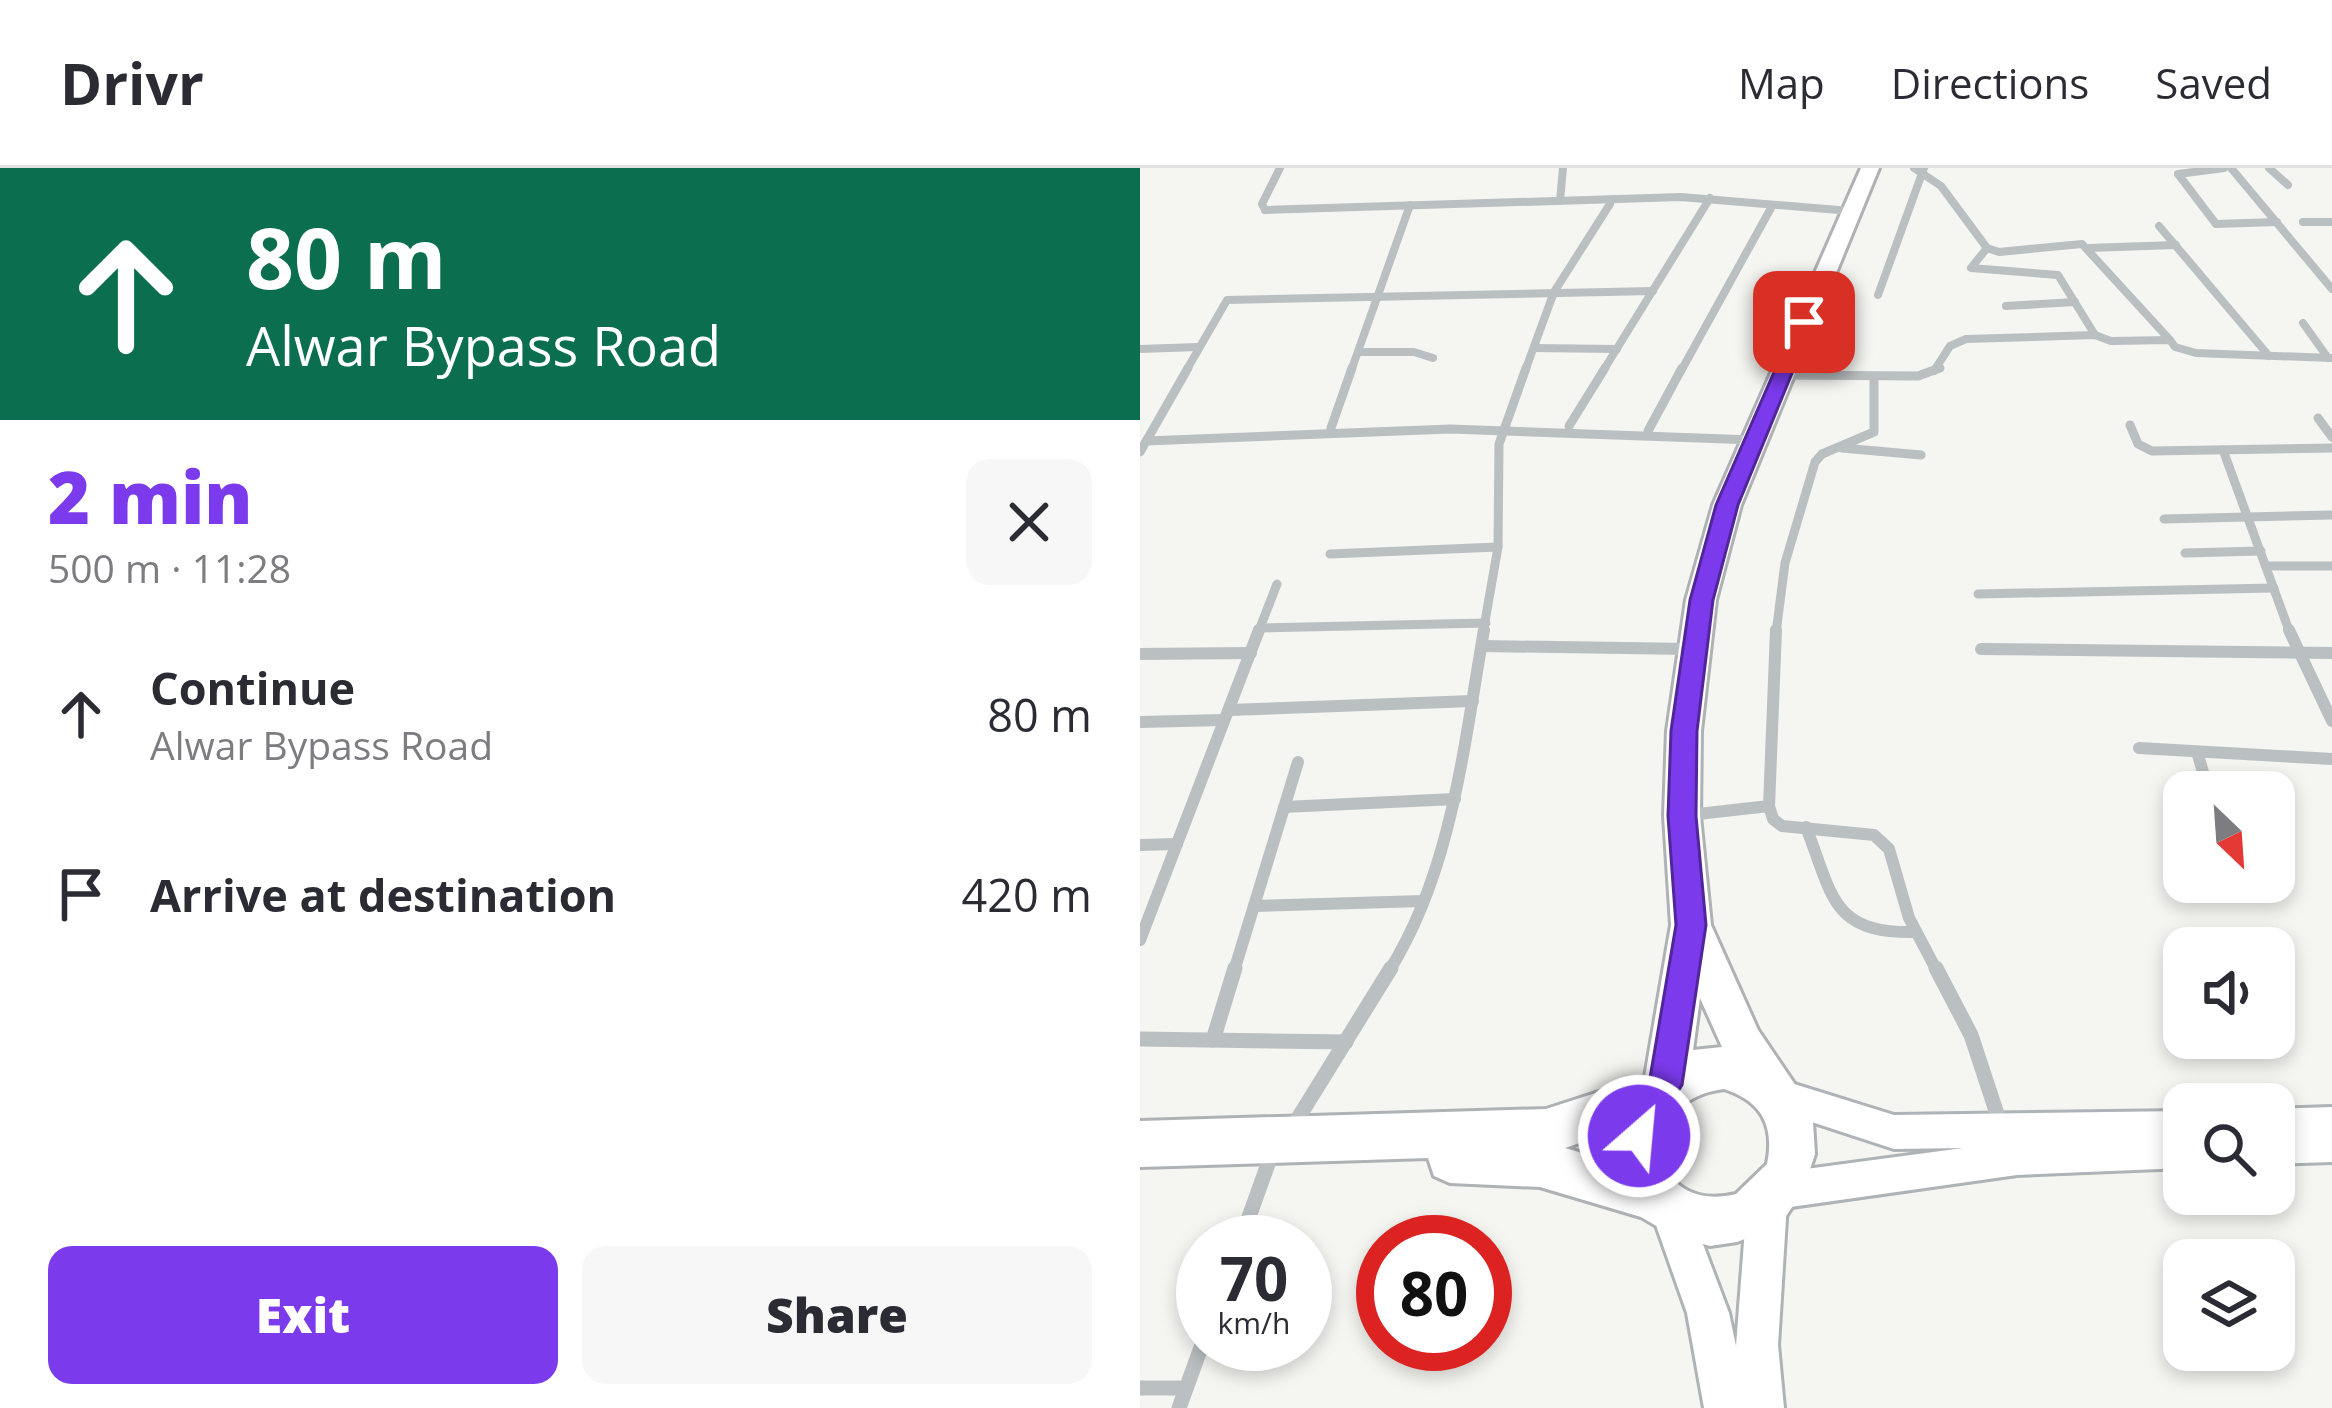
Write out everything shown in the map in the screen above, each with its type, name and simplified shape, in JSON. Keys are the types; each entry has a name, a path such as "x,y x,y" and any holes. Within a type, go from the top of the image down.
{"highway":[{"path":"1664,1203 1641,1169 1638,1153 1642,1120 1662,1089 1691,925 1682,816 1684,731 1712,551 1870,168"},
{"path":"1140,1144 1540,1164 1664,1203 1697,1220 1727,1222 1772,1197 1790,1167 1793,1140 1789,1115 1769,1087 1691,925"},
{"path":"1140,1166 1546,1132 1662,1089 1696,1069 1731,1067 1769,1087"}],"main road":[{"path":"1749,1403 1772,1197"},
{"path":"1664,1203 1749,1403"}],"street":[{"path":"1280,168 1262,204 1265,210 1709,200 1850,214"},
{"path":"1560,201 1563,168"},
{"path":"2229,240 2178,174 2227,168 2330,286"},
{"path":"2269,168 2288,185"},
{"path":"1878,295 1921,169 1941,186 1987,248 1999,252 2075,242 2088,248 2175,347 2196,353 2330,358"},
{"path":"1409,207 1709,200 1850,214"},
{"path":"1569,426 1709,200"},
{"path":"1251,1215 1275,1153 1412,935 1455,799 1498,547 1499,444 1555,292 1610,204"},
{"path":"1331,428 1409,207"},
{"path":"1648,431 1771,208"},
{"path":"2216,224 2277,222"},
{"path":"2302,222 2332,222"},
{"path":"2159,226 2269,356"},
{"path":"2088,248 2176,245"},
{"path":"1987,248 1969,265 1975,271 2053,273 2095,335"},
{"path":"1140,452 1227,300 1653,291"},
{"path":"2006,306 2075,302"},
{"path":"2303,323 2330,358"},
{"path":"1781,375 1932,373 1939,370 1950,346 1966,339 2095,335 2111,341 2170,340"},
{"path":"1140,349 1198,347"},
{"path":"1534,348 1617,349"},
{"path":"1359,352 1414,352 1433,358"},
{"path":"1874,377 1874,432 1834,448 1815,463 1785,562 1774,662 1769,806 1773,819 1783,826 1883,840 1916,932 1971,1035 2003,1133"},
{"path":"2318,418 2332,437"},
{"path":"2130,425 2138,444 2152,451 2332,448"},
{"path":"1146,440 1331,428 1569,426 1754,440"},
{"path":"1834,448 1921,454"},
{"path":"2223,450 2297,653 2332,721"},
{"path":"2164,519 2331,517"},
{"path":"1330,554 1498,547"},
{"path":"2186,553 2261,551"},
{"path":"2266,566 2332,566"},
{"path":"1140,940 1277,584"},
{"path":"1978,594 2274,588"},
{"path":"1260,628 1486,623"},
{"path":"1482,646 1693,650"},
{"path":"1981,649 2332,652"},
{"path":"1140,654 1251,652"},
{"path":"1140,722 1472,701"},
{"path":"2139,748 2332,759"},
{"path":"2197,752 2203,771"},
{"path":"1213,1040 1298,762"},
{"path":"1284,807 1455,799"},
{"path":"1682,816 1769,806"},
{"path":"1806,827 1842,909 1853,923 1870,931 1916,932"},
{"path":"1140,845 1177,844"},
{"path":"1254,905 1423,901"},
{"path":"1140,1039 1346,1042"},
{"path":"1769,1087 1894,1132 2163,1129"},
{"path":"2295,1125 2332,1124"},
{"path":"2295,1146 2332,1145"},
{"path":"1772,1197 2017,1158 2163,1152"},
{"path":"1179,1408 1192,1371"},
{"path":"1140,1388 1186,1388"}],"route":[{"path":"1639,1136 1648,1106 1666,1085 1691,925 1682,816 1684,731 1701,600 1727,505 1804,322"}]}
